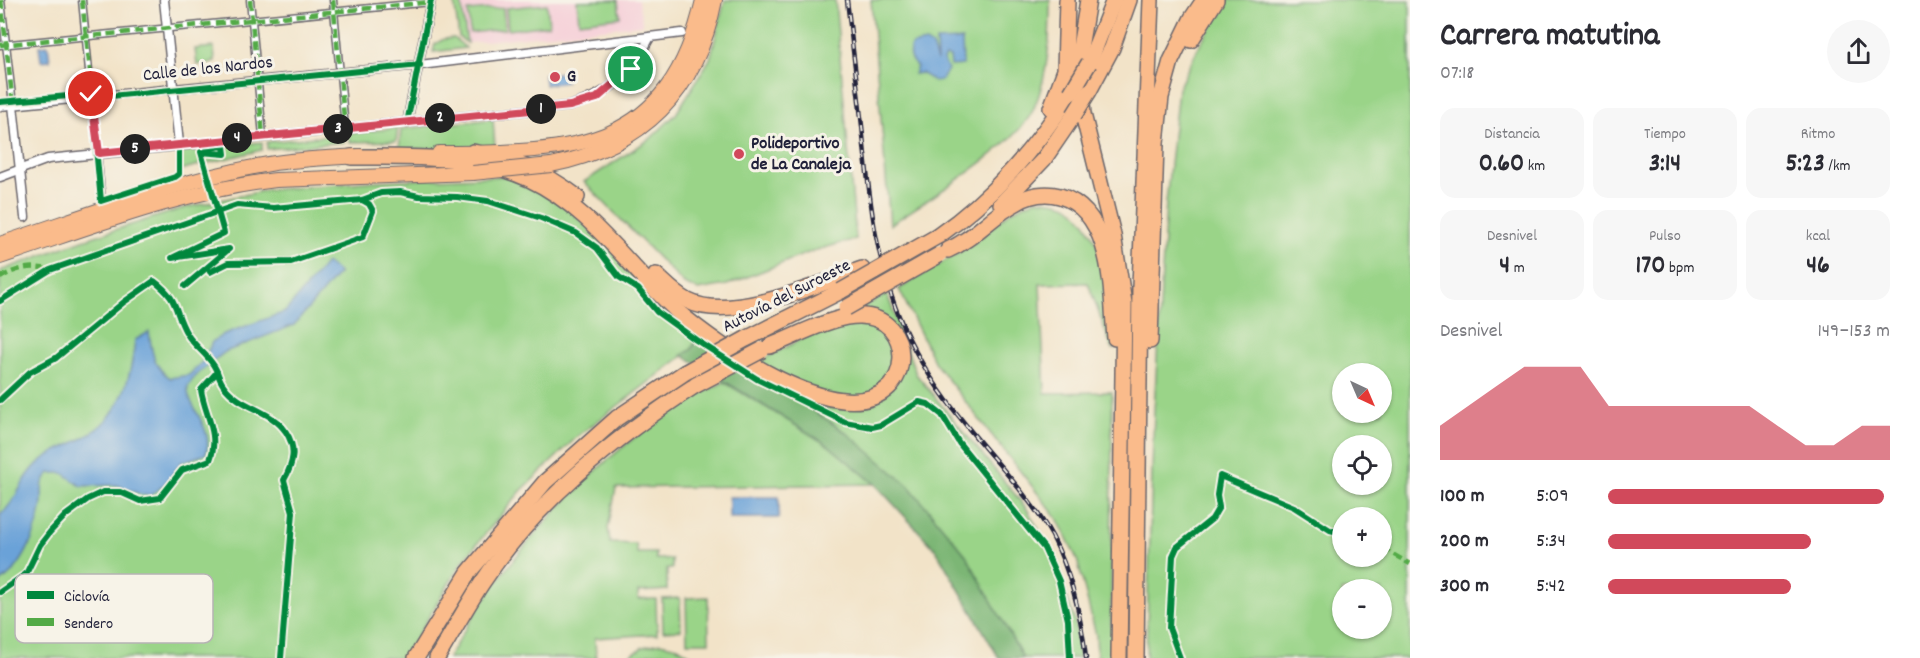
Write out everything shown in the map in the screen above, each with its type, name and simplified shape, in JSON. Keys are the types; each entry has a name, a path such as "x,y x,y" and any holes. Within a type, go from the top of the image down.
{"highway":[{"path":"0,244 190,182 227,173 311,158 473,153 566,147 612,133 655,103 683,64 691,46 703,0"},
{"path":"0,257 192,194 226,187 276,180 473,173 551,165 593,153 640,129 665,108 678,93 698,58 715,0"},
{"path":"1024,159 1058,93 1065,70 1067,0"},
{"path":"1079,0 1084,61"},
{"name":"Autovía del Suroeste","path":"1088,0 1083,114 1113,235 1124,303 1119,658"},
{"name":"Autovía del Suroeste","path":"416,658 469,572 545,482 617,418 684,373 841,291 938,236 969,213 1024,159 1071,93 1114,0"},
{"name":"Autovía del Suroeste","path":"437,658 483,582 551,499 626,433 696,385 846,308 943,253 1014,193 1044,159 1089,91 1112,48 1129,0"},
{"path":"1137,658 1140,287 1150,0"},
{"path":"1137,618 1142,578 1157,126 1171,61 1192,18 1204,0"},
{"path":"1157,126 1174,71 1216,0"},
{"path":"473,153 514,161 540,171 560,184 584,203 671,289 688,302 706,306 733,306 774,300 862,269 938,236"},
{"path":"351,157 449,159 483,165 530,180 565,199 677,310 711,337 770,374 828,398 856,401 873,398 892,384 901,364 899,344 895,333 875,317 861,315 838,319 766,348"},
{"path":"943,253 962,244 1005,209 1027,197 1053,195 1078,206 1096,229 1106,262 1122,414"}],"street":[{"path":"1,0 3,45 13,105 25,217"},
{"path":"82,0 102,201"},
{"path":"164,0 179,144"},
{"path":"250,0 263,136"},
{"path":"333,0 345,128"},
{"path":"3,45 431,1 407,123"},
{"name":"Calle de los Nardos","path":"0,106 420,65 682,33"},
{"path":"0,177 48,159 570,106 597,98 631,69 650,37"}],"shaded area":[{"path":"461,0 638,0 643,25 467,43"}],"green space":[{"path":"454,0 461,0 467,43 459,37"},
{"path":"618,0 620,17 579,22 577,1"},
{"name":"Polideportivo de La Canaleja","path":"725,0 835,0 856,239 813,251 727,285 698,290 684,284 584,182 650,139 676,114 710,59"},
{"path":"871,0 1050,0 1046,68 1039,95 1025,123 1010,139 970,171 890,225"},
{"path":"1227,0 1410,0 1410,658 1146,658 1154,411 1166,203 1178,89 1201,42"},
{"path":"547,4 549,25 508,30 506,8"},
{"path":"503,8 505,29 470,33 468,11"},
{"path":"454,38 466,48 433,52 435,44 444,39"},
{"path":"214,47 215,62 197,65 195,49"},
{"path":"493,119 495,148 399,149 401,129"},
{"path":"398,128 396,141 350,142 349,133"},
{"path":"344,134 344,142 267,149 267,142"},
{"path":"262,142 262,150 179,170 179,155 184,149"},
{"path":"509,176 556,197 605,243 696,340 691,350 578,436 521,491 462,562 404,658 0,658 0,271 83,240 184,208 267,190 376,181"},
{"path":"1037,199 1066,204 1082,218 1092,234 1105,272 1114,349 1112,349 1088,283 1040,284 1045,393 1112,392 1111,658 1097,658 1096,635 1077,559 1057,518 935,363 899,289 971,245 1011,211"},
{"path":"887,294 916,374 1027,509 1050,550 1075,621 1079,658 1023,658 993,608 847,433 812,410 801,393 752,365"},
{"path":"700,334 801,393 812,410 847,433 908,485 966,555 1023,658 999,658 936,550 875,484 828,445 682,355 691,350"},
{"path":"724,382 828,445 875,484 616,488 608,528 610,543 636,544 637,553 656,553 656,559 672,559 672,569 667,569 667,590 638,592 638,599 656,599 657,634 595,638 596,658 448,658 494,585 543,525 597,469 657,420"},
{"path":"708,597 709,642 687,642 686,598"},
{"path":"680,598 681,630 663,631 662,599"},
{"path":"660,643 678,647 695,658 660,653 626,658 643,647"}],"water":[{"path":"962,40 963,65 951,66 950,57 945,56 943,60 948,69 942,80 934,81 921,73 914,74 917,67 910,57 912,45 926,42 932,46 937,61 936,41"},
{"path":"48,45 50,60 41,61 39,46"},
{"name":"G","path":"565,72 566,82 545,85 544,75"},
{"path":"326,263 339,273 294,325 225,352 204,368 190,383 188,394 207,435 206,454 182,462 164,485 151,495 142,495 117,485 81,486 63,473 50,473 43,483 40,514 23,558 9,576 0,582 0,515 10,505 37,464 96,430 107,420 127,383 135,340 149,332 154,358 160,369 170,378 189,375 204,360 212,342 224,334 285,312"},
{"path":"729,497 779,497 779,518 729,518"}],"railway":[{"path":"847,0 871,203 880,253 893,302 916,352 939,390 1022,493 1052,536 1075,595 1086,658"}],"marked path":[{"path":"1,0 13,104"},
{"path":"82,0 93,98"},
{"path":"250,0 263,136"},
{"path":"333,0 345,128"},
{"path":"0,45 431,2"},
{"path":"0,278 24,268 50,270"},
{"path":"1392,554 1410,564"}],"cycle path":[{"path":"98,153 407,123 431,0"},
{"path":"91,98 420,65"},
{"path":"0,102 91,94 101,201 175,177 179,174 179,144"},
{"path":"185,286 229,249 172,258 224,233 201,152 225,154 224,146 207,148"},
{"path":"0,301 50,270 237,205 273,208 362,200 381,193 400,192 419,196 488,201 541,218 576,233 597,248 619,277 638,289 657,312 757,379 845,422 872,427 881,425 919,402 928,404 942,415 959,443 1044,548 1059,581 1068,620 1070,658"},
{"path":"210,272 228,263 291,262 363,237 373,211 369,204 362,200"},
{"path":"0,400 30,372 56,358 124,302 154,281 162,288 172,300 187,334 211,362 224,386 238,399 273,419 286,432 292,444 290,468 284,480 293,512 281,658"},
{"path":"26,574 40,545 50,532 65,516 88,499 103,492 120,492 140,501 160,498 182,470 210,460 213,451 213,433 201,390 217,372"},
{"path":"1180,658 1169,628 1173,556 1177,547 1212,519 1219,507 1217,495 1220,476 1294,507 1332,530"},
{"path":"0,592 15,582"}],"place":[{"name":"G","path":"555,77"},
{"name":"Polideportivo de La Canaleja","path":"739,154"}],"route":[{"path":"91,94 99,153 570,106 597,98 631,69"}]}
